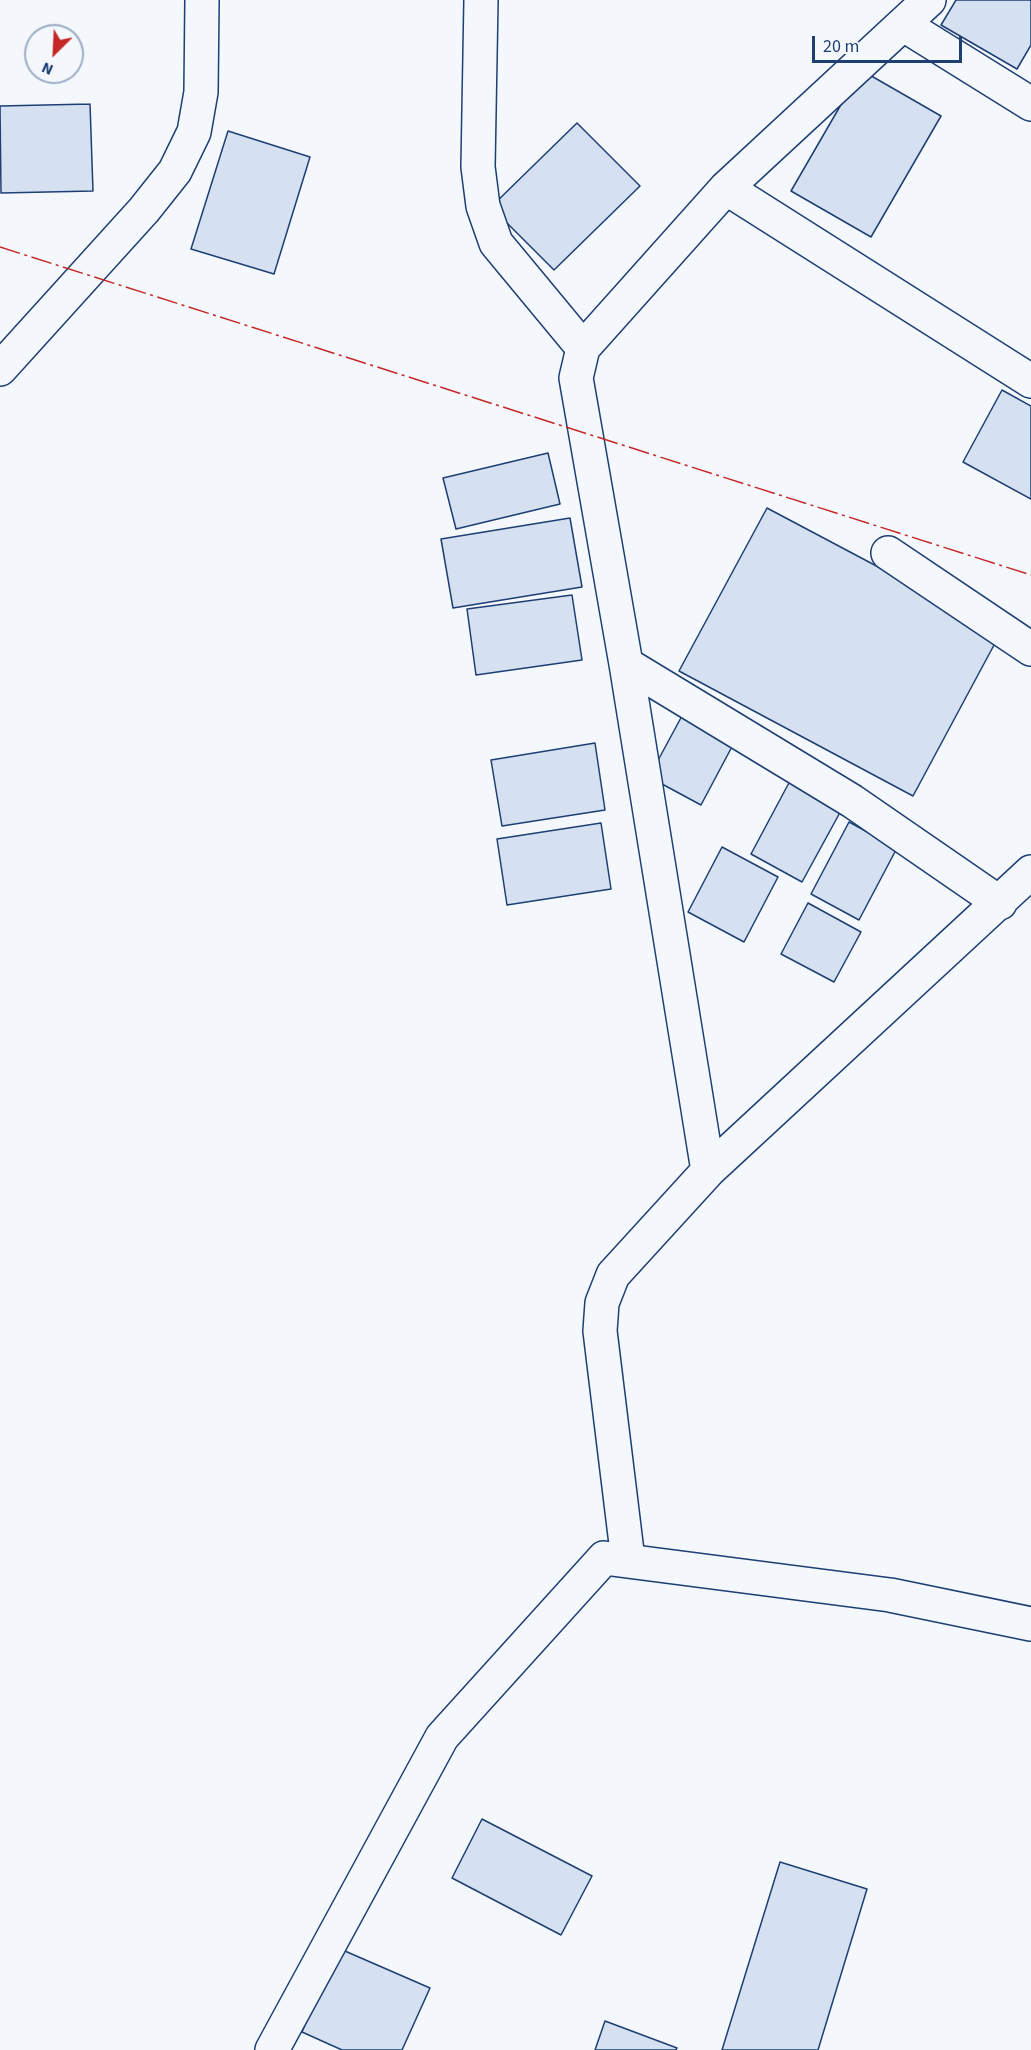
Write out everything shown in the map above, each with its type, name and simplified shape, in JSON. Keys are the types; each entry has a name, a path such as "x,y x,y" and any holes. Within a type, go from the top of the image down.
{"street":[{"path":"0,369 144,210 175,171 194,132 201,92 202,0"},
{"path":"482,0 478,167 483,206 496,243 583,348"},
{"path":"708,1171 626,664 576,378 583,348 726,188 929,0"},
{"path":"904,25 1031,104"},
{"path":"726,188 1031,381"},
{"path":"888,553 1031,649"},
{"path":"626,664 852,801 1000,903"},
{"path":"628,1560 600,1331 602,1303 613,1275 708,1171 1031,872"},
{"path":"272,2050 442,1737 604,1558 890,1595 1031,1624"}],"building":[{"path":"956,0 1031,0 1031,45 1017,69 941,25"},
{"path":"861,70 941,116 871,237 791,191"},
{"path":"90,104 93,191 1,193 0,106"},
{"path":"577,123 640,186 554,270 491,207"},
{"path":"228,131 310,157 274,274 191,249"},
{"path":"1002,390 1031,406 1031,499 963,462"},
{"path":"548,453 560,504 456,529 443,478"},
{"path":"767,508 1001,632 913,796 679,671"},
{"path":"570,518 582,587 453,608 441,539"},
{"path":"572,595 582,660 476,675 467,609"},
{"path":"683,714 735,741 701,805 649,777"},
{"path":"595,743 605,810 502,826 491,760"},
{"path":"791,779 843,807 802,882 751,854"},
{"path":"849,822 897,848 859,920 811,894"},
{"path":"601,823 611,889 507,905 497,839"},
{"path":"722,847 778,877 744,942 688,912"},
{"path":"808,903 861,932 834,982 781,954"},
{"path":"482,1819 592,1876 561,1935 452,1878"},
{"path":"780,1862 867,1889 818,2050 722,2050"},
{"path":"338,1948 430,1988 402,2050 342,2050 302,2032"},
{"path":"605,2021 677,2048 676,2050 595,2050"}],"power":[{"path":"0,247 1031,575"}]}
